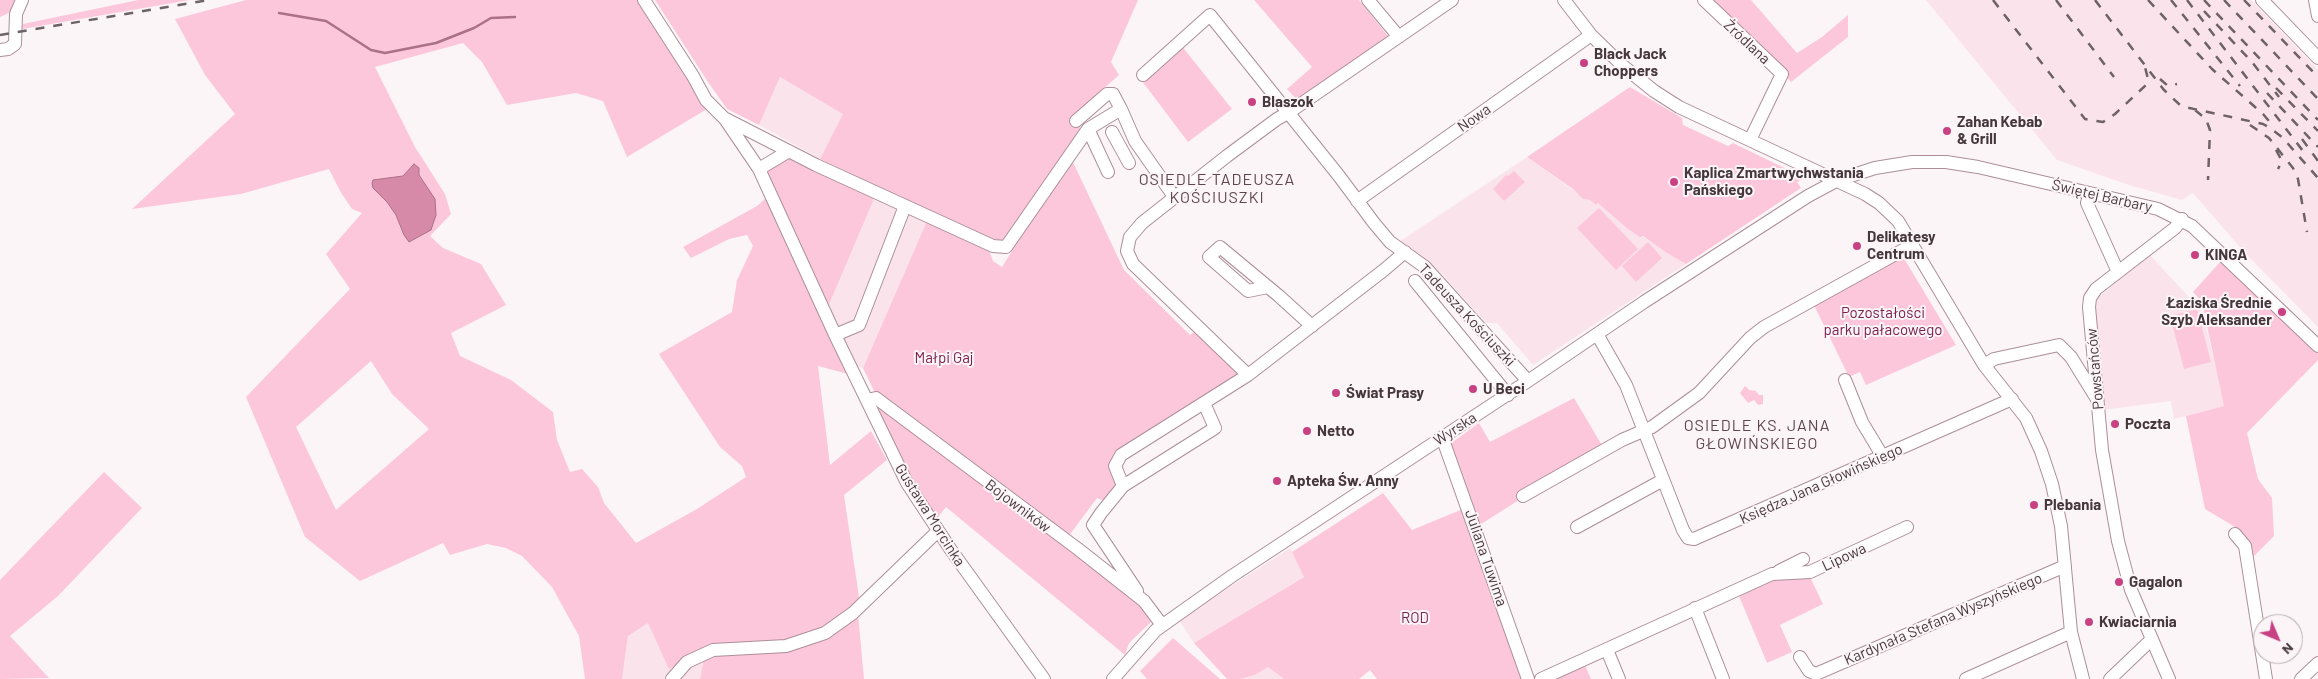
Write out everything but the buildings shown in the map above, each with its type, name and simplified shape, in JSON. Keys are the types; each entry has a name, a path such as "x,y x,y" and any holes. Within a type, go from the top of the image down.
{"street":[{"path":"0,50 8,49 14,44 16,14 22,0"},
{"path":"644,0 693,76 706,100 724,118 789,152 994,246 1006,247 1088,129 1121,110"},
{"path":"1368,0 1399,37"},
{"path":"1248,375 1133,264 1127,251 1130,237 1142,223 1277,119 1288,114 1452,0"},
{"path":"1564,0 1591,35 1623,66 1654,91 1679,108 1773,150 1778,156 1809,171 1817,183 1816,192"},
{"name":"Źródlana","path":"1704,0 1782,74 1750,140"},
{"path":"2262,0 2318,58"},
{"path":"2315,0 2318,16"},
{"path":"1123,486 1115,466 1121,455 1248,375 1404,252 1390,242 1210,15 1143,75"},
{"name":"Nowa","path":"1357,201 1591,35"},
{"path":"1076,121 1107,94 1113,94 1135,141 1175,198"},
{"name":"Gustawa Morcinka","path":"724,118 759,170 836,337 907,483 938,531 1044,679"},
{"path":"1128,124 1108,134 1129,164"},
{"path":"1088,129 1108,172"},
{"name":"Kardynała Stefana Wyszyńskiego","path":"1773,150 1838,180 1864,194 1891,213 2026,418 2041,451 2049,475 2061,526 2071,632 2083,679"},
{"path":"759,170 789,152"},
{"name":"Świętej Barbary","path":"1838,180 1864,172 1912,162 1946,162 1978,167 2088,198 2158,209 2182,219 2197,230 2318,346"},
{"path":"1864,172 1861,187 1864,194"},
{"name":"Wyrska","path":"1112,679 1144,642 1162,625 1232,576 1508,395 1597,334 1816,192 1838,180"},
{"path":"2088,198 2118,272"},
{"path":"836,337 859,325 905,206"},
{"name":"Powstańców","path":"2170,679 2131,590 2118,541 2102,450 2090,298 2096,289 2175,228 2182,219"},
{"path":"1523,496 1643,430 1652,427 1700,393 1750,338 1764,327 1912,245"},
{"name":"Tadeusza Kościuszki","path":"1404,252 1425,267 1528,381"},
{"path":"1414,281 1508,395"},
{"path":"1268,287 1312,326"},
{"name":"Księdza Jana Głowińskiego","path":"1597,334 1626,385 1683,530 1688,538 1694,539 2012,399"},
{"path":"1989,362 2058,345 2071,357 2098,401"},
{"path":"1845,380 1862,422 1883,457"},
{"name":"Bojowników","path":"867,400 876,398 1144,602 1162,625"},
{"path":"1144,602 1094,525 1101,512 1123,486 1215,428 1204,403"},
{"name":"Juliana Tuwima","path":"1442,437 1528,679"},
{"path":"1577,526 1662,480"},
{"name":"Lipowa","path":"1541,679 1772,574 1810,572 1907,527"},
{"path":"672,679 687,662 713,650 786,646 825,633 852,613 938,531"},
{"path":"2235,534 2245,546 2266,679"},
{"path":"1772,574 1803,559"},
{"name":"Kardynała Stefana Wyszyńskiego","path":"1800,657 1809,671 1816,674 2065,566"},
{"path":"1695,608 1723,679"},
{"path":"1966,679 2071,632"},
{"path":"2110,679 2152,639"},
{"path":"1607,650 1619,679"},
{"path":"2302,679 2318,663"}],"shaded area":[{"path":"1926,0 2251,0 2318,70 2318,327 2244,252 2193,193 2182,200 2129,185 2057,160"},
{"path":"780,77 844,114 820,159 759,125"},
{"path":"1527,157 1583,197 1583,199 1590,200 1596,205 1598,203 1629,228 1686,264 1533,365 1497,323 1486,323 1442,274 1399,242"},
{"path":"414,164 419,168 419,175 435,199 436,215 431,230 409,242 396,215 387,202 373,188 372,183 373,180 403,176"},
{"path":"874,199 927,221 863,368 855,366 828,307"},
{"path":"2150,255 2199,308 2204,318 2225,406 2174,419 2171,401 2103,410 2094,301"},
{"path":"1290,548 1305,576 1194,643 1179,620"},
{"path":"648,623 706,648 700,679 622,679 628,636"},
{"path":"1268,667 1284,679 1239,679 1255,675"}],"green space":[{"path":"0,0 18,0 13,11 0,17"},
{"path":"138,0 190,0 22,29 23,24"},
{"path":"246,0 641,0 707,109 627,157 603,101 576,93 507,105 482,62 463,43 375,67 415,147 445,194 451,214 430,236 443,248 481,264 506,305 451,333 460,356 511,380 553,412 557,440 570,472 582,469 598,487 604,503 636,543 697,509 746,477 742,466 720,447 659,354 732,312 737,280 753,246 747,235 729,239 691,258 683,247 757,206 766,198 772,212 778,203 762,171 789,155 874,199 828,307 848,374 818,366 830,465 871,431 887,460 844,495 859,597 858,614 864,679 700,679 706,648 669,669 648,623 628,636 622,679 585,679 579,636 552,587 522,556 506,548 487,544 450,555 443,543 360,581 305,537 246,397 350,289 326,254 362,213 352,209 329,169 241,194 132,209 235,114 205,75 175,19","holes":["371,361 392,394 429,429 336,510 296,427"]},
{"path":"655,0 1138,0 1111,62 1119,75 1071,117 1083,131 1003,240 990,240 820,159 843,114 780,77 759,125 727,109"},
{"path":"1254,0 1359,0 1388,36 1297,100 1287,89 1312,67"},
{"path":"1713,0 1751,0 1797,53 1822,37 1848,15 1848,37 1791,82"},
{"path":"1181,45 1232,109 1188,142 1142,81"},
{"path":"1630,87 1682,118 1683,125 1728,146 1733,143 1805,178 1797,182 1801,188 1686,264 1643,236 1640,237 1628,229 1598,203 1596,205 1590,200 1583,199 1573,189 1527,157"},
{"name":"Małpi Gaj","path":"1071,158 1124,270 1190,335 1195,331 1241,373 1114,454 1110,466 1118,486 1104,501 1097,498 1068,537 877,397 863,368 927,221 989,250 993,261 1002,267 1012,251 1007,248"},
{"path":"1514,171 1525,182 1504,201 1493,189 1506,175 1508,176"},
{"path":"1599,208 1638,249 1616,270 1577,228"},
{"path":"1648,242 1662,258 1636,282 1622,266"},
{"name":"Pozostałości parku pałacowego","path":"1902,255 1956,345 1866,385 1860,372 1849,377 1813,303"},
{"path":"2221,261 2318,354 2318,360 2247,433 2258,479 2272,498 2274,536 2251,559 2237,528 2205,509 2186,416 2224,406 2202,302 2193,292"},
{"path":"2197,309 2211,362 2184,369 2170,316"},
{"path":"1745,386 1749,390 1756,391 1759,395 1763,395 1763,404 1758,405 1754,400 1748,403 1740,393"},
{"path":"1574,398 1603,447 1478,526 1450,444 1479,423 1490,442"},
{"path":"882,409 1139,602 1151,622 1129,643 1125,655 946,507 935,521 876,411"},
{"path":"104,472 142,508 58,596 10,636 49,678 0,679 0,580"},
{"name":"ROD","path":"1383,493 1412,530 1463,509 1525,679 1377,679 1370,670 1359,679 1284,679 1268,667 1255,675 1240,679 1227,679 1194,643 1304,577 1292,552"},
{"path":"1792,570 1810,577 1823,604 1780,625 1792,652 1767,663 1739,596"},
{"path":"1173,638 1220,679 1147,679 1140,671"},
{"path":"1585,665 1591,679 1551,679"}],"waterway":[{"path":"279,13 326,21 371,50 385,53 436,43 474,28 491,18 515,17"}],"railway":[{"path":"0,35 209,0"},
{"path":"1993,0 2085,119 2103,122 2115,114 2146,85 2148,79 2145,67"},
{"path":"2056,0 2114,77"},
{"path":"2095,0 2164,90 2180,105 2263,124 2282,137 2318,178"},
{"path":"2148,0 2212,69 2263,114 2274,127"},
{"path":"2171,0 2240,86"},
{"path":"2187,0 2303,151"},
{"path":"2204,0 2318,120"},
{"path":"2224,0 2318,99"},
{"path":"2244,0 2318,77"},
{"path":"2204,11 2252,62 2279,97"},
{"path":"2160,79 2168,86 2177,84"},
{"path":"2276,88 2318,131"},
{"path":"2267,93 2318,147"},
{"path":"2195,110 2206,119 2210,130 2208,180"},
{"path":"2250,125 2269,138 2293,168 2298,179 2307,232"},
{"path":"2302,139 2318,161"},
{"path":"2276,150 2282,161 2278,169"}],"place":[{"name":"Black Jack Choppers","path":"1584,63"},
{"name":"Blaszok","path":"1252,102"},
{"name":"Zahan Kebab & Grill","path":"1947,131"},
{"name":"Kaplica Zmartwychwstania Pańskiego","path":"1674,182"},
{"name":"Delikatesy Centrum","path":"1857,246"},
{"name":"KINGA","path":"2195,255"},
{"name":"Łaziska Średnie Szyb Aleksander","path":"2282,312"},
{"name":"U Beci","path":"1473,389"},
{"name":"Świat Prasy","path":"1336,393"},
{"name":"Poczta","path":"2115,424"},
{"name":"Netto","path":"1307,431"},
{"name":"Apteka Św. Anny","path":"1277,481"},
{"name":"Plebania","path":"2034,505"},
{"name":"Gagalon","path":"2119,582"},
{"name":"Kwiaciarnia","path":"2089,622"}],"district":[{"name":"OSIEDLE TADEUSZA KOŚCIUSZKI","path":"1217,189"},
{"name":"OSIEDLE KS. JANA GŁOWIŃSKIEGO","path":"1757,435"}]}
